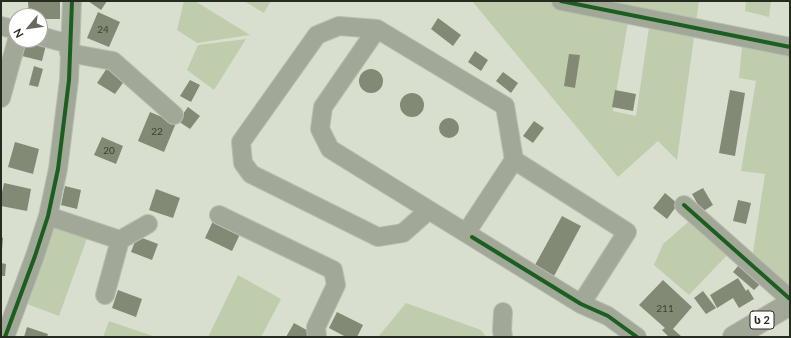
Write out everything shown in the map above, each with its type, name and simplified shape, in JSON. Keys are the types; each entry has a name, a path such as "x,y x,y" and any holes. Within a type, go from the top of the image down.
{"highway":[{"name":"ს 2","path":"734,337 790,304"}],"street":[{"path":"5,337 48,216 58,169 69,80 69,48 72,1"},
{"path":"561,1 790,47"},
{"path":"429,210 403,233 378,237 251,174 243,163 241,142 317,35 339,26 377,29 505,106 514,160 469,235"},
{"path":"377,29 323,107 320,129 330,149 581,304 608,316 637,337"},
{"path":"48,39 69,48 113,61 174,115"},
{"path":"1,98 15,48"},
{"path":"514,160 627,232 581,304"},
{"path":"684,205 790,299"},
{"path":"219,215 332,270 336,285 316,327 317,337"},
{"path":"48,216 120,240"},
{"path":"105,295 120,240 148,224"},
{"path":"503,312 502,330 504,337"}],"green space":[{"path":"184,1 195,1 250,35 197,43 177,30"},
{"path":"244,1 271,1 264,13"},
{"path":"472,1 699,1 677,160 658,141 618,177","holes":["629,16 650,20 636,116 613,111"]},
{"path":"746,1 771,1 769,17 745,11"},
{"path":"743,37 790,46 790,299 751,265 765,174 741,171 756,81 739,78"},
{"path":"246,39 214,90 187,70 198,45"},
{"path":"48,216 90,230 59,316 19,301"},
{"path":"694,217 732,250 689,295 654,265 663,244"},
{"path":"238,275 281,299 261,337 208,337"},
{"path":"406,303 481,330 486,337 378,337"},
{"path":"109,321 144,333 156,337 103,337"}],"building":[{"path":"28,1 60,1 60,19 48,19 48,8 28,8"},
{"path":"88,1 107,1 101,10"},
{"path":"98,12 120,22 109,47 87,38"},
{"path":"438,18 461,35 453,46 431,29"},
{"path":"24,48 45,48 42,61 22,56"},
{"path":"475,51 488,60 481,71 468,62"},
{"path":"569,54 580,55 575,88 564,86"},
{"path":"34,66 43,69 38,87 29,85"},
{"path":"107,68 125,80 115,94 97,83"},
{"path":"371,69 380,72 383,81 380,90 371,93 362,90 359,81 362,72"},
{"path":"503,72 518,83 511,93 496,81"},
{"path":"190,80 200,85 191,102 180,96"},
{"path":"615,90 636,94 633,111 612,107"},
{"path":"730,90 745,93 735,156 719,153"},
{"path":"407,93 417,93 424,100 424,110 417,117 407,117 400,110 400,100"},
{"path":"188,107 200,116 190,129 178,121"},
{"path":"150,112 176,123 164,152 138,141"},
{"path":"445,118 453,118 459,124 459,132 453,138 445,138 439,132 439,124"},
{"path":"534,121 544,128 533,143 523,136"},
{"path":"102,137 123,146 116,164 94,155"},
{"path":"15,142 39,149 33,174 8,167"},
{"path":"4,183 31,189 27,211 1,206"},
{"path":"65,186 81,190 77,209 61,205"},
{"path":"703,188 713,205 702,212 692,194"},
{"path":"156,189 180,198 173,218 149,210"},
{"path":"665,193 678,204 667,219 653,208"},
{"path":"738,200 751,203 746,224 733,221"},
{"path":"562,216 581,226 554,276 535,265"},
{"path":"214,219 241,232 232,251 205,238"},
{"path":"137,236 158,244 152,260 131,252"},
{"path":"1,237 3,238 2,250 1,250"},
{"path":"743,260 765,279 754,290 733,272"},
{"path":"1,263 6,264 5,276 1,276"},
{"path":"738,278 746,291 748,289 754,299 739,308 733,298 717,308 710,295"},
{"path":"663,280 692,307 673,329 682,337 669,337 662,330 665,328 639,305"},
{"path":"118,290 142,299 136,317 112,308"},
{"path":"703,291 716,308 706,314 694,298"},
{"path":"337,312 363,325 357,337 346,337 329,328"},
{"path":"294,323 312,333 310,337 286,337"},
{"path":"27,327 48,334 47,337 24,337"}],"cycle path":[{"path":"5,337 48,216 58,169 69,80 72,1"},
{"path":"561,1 790,47"},
{"path":"684,205 790,299"},
{"path":"472,237 581,304 608,316 637,337"}]}
